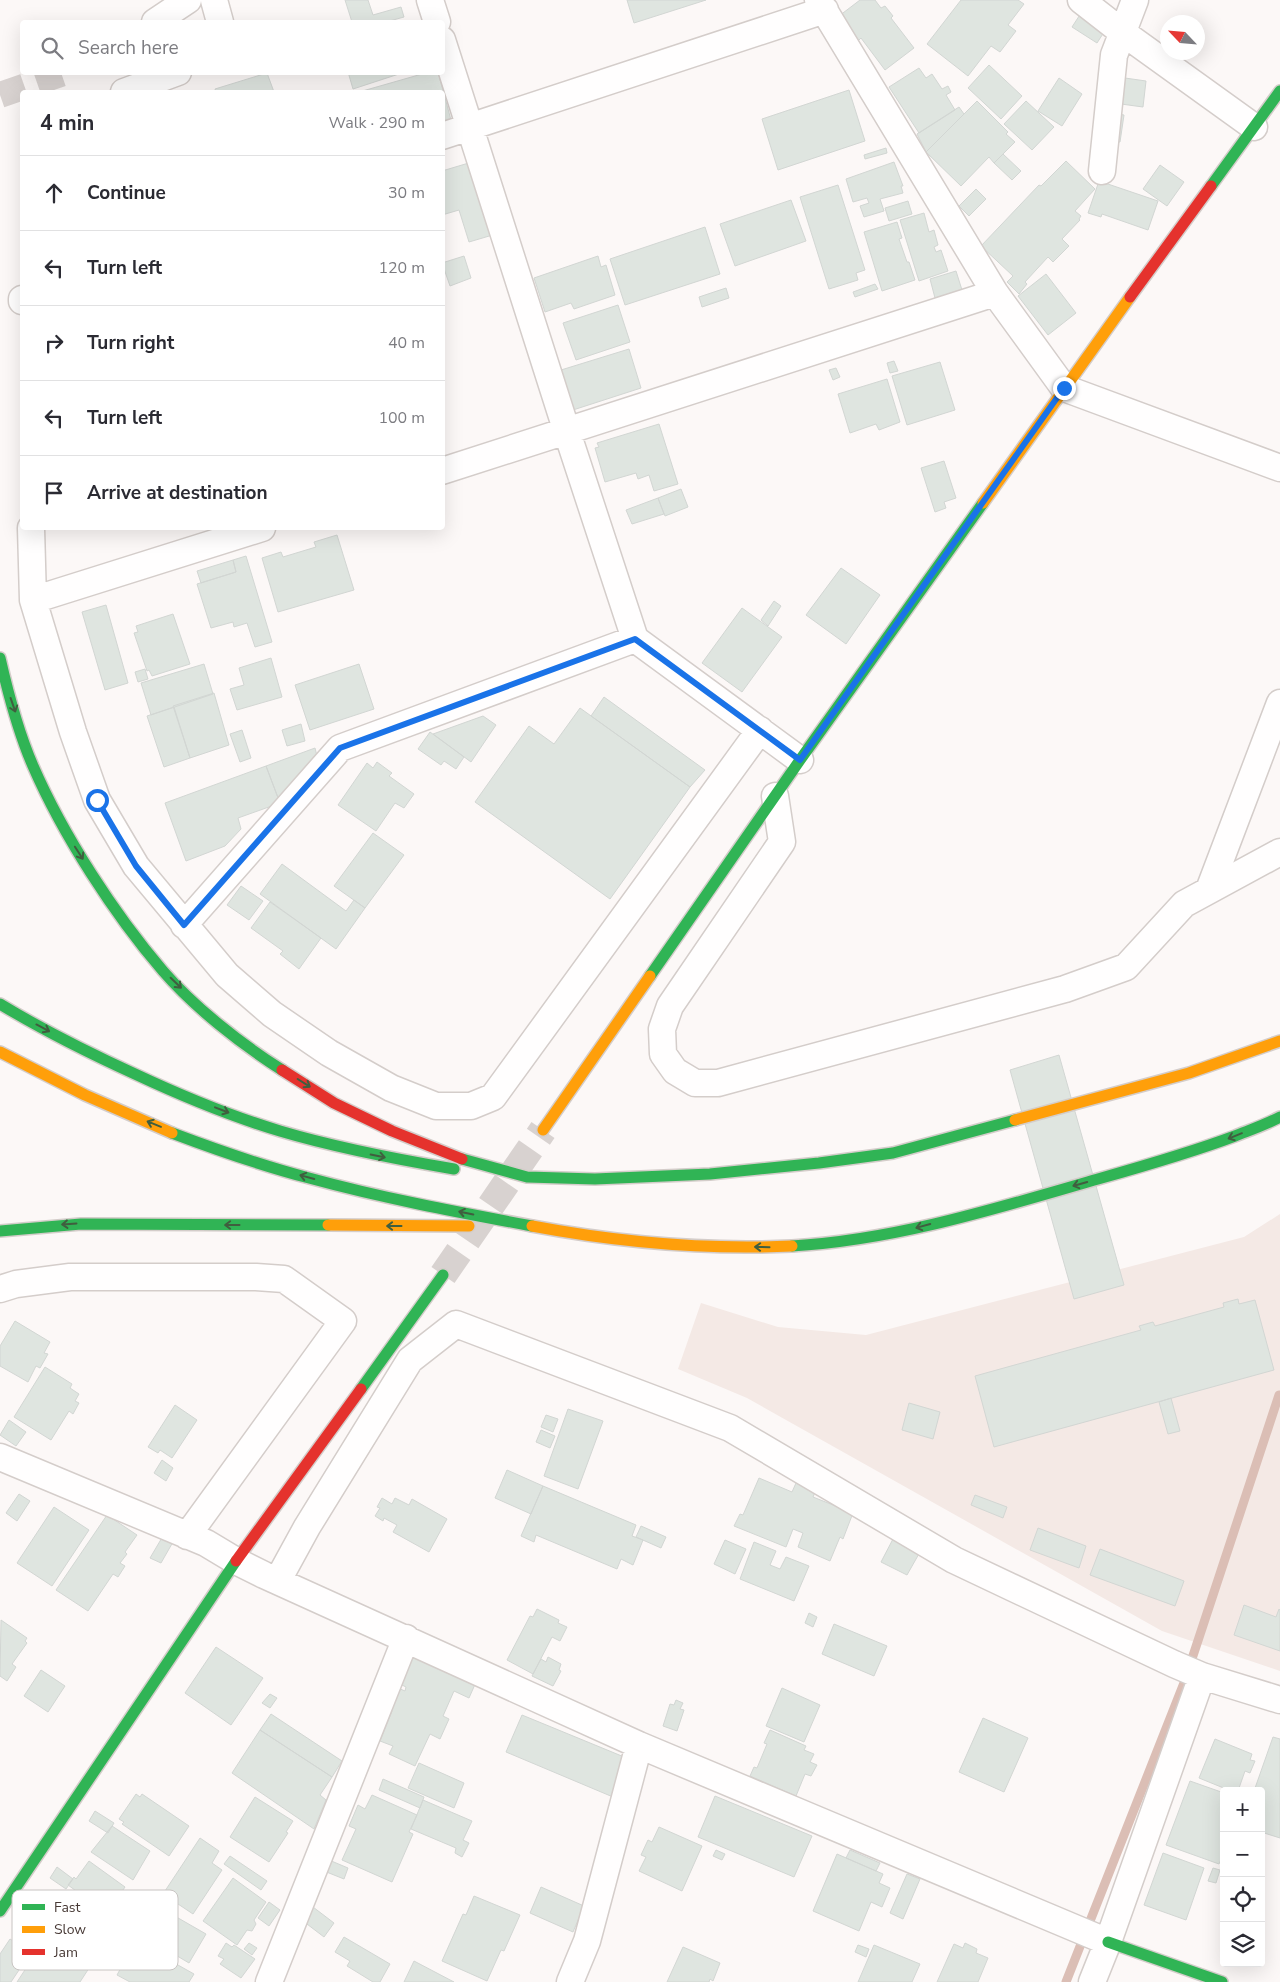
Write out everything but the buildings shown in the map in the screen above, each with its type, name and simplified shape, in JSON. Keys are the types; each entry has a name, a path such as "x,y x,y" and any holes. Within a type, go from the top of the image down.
{"main road":[{"path":"543,1130 800,760 1064,388 1280,91"},
{"path":"0,658 6,685 33,766 70,839 113,906 164,971 213,1019 273,1064 334,1103 392,1131 452,1156 527,1177"},
{"path":"0,1004 78,1047 155,1084 226,1112 303,1138 372,1155 444,1167 527,1177 595,1180 710,1174 893,1153 1189,1073 1280,1041"},
{"path":"0,1052 32,1070 196,1141 276,1168 353,1190 531,1227 623,1240 706,1246 772,1247 844,1241 914,1229 1201,1150 1280,1117"},
{"path":"0,1231 81,1224 531,1227"},
{"path":"14,1890 236,1561 443,1275"},
{"path":"0,1911 12,1893"},
{"path":"1108,1942 1222,1982"}],"street":[{"path":"158,20 188,0"},
{"path":"214,0 219,20"},
{"path":"430,0 436,20"},
{"path":"1081,0 1122,32 1254,126"},
{"path":"1102,172 1114,54 1135,0"},
{"path":"445,135 821,5 995,293 1064,388 1280,468"},
{"path":"445,49 566,432 635,639 800,760"},
{"path":"129,90 170,75"},
{"path":"445,470 995,293"},
{"path":"30,530 33,600 73,732 97,800 136,866 228,975 272,1014 329,1053 391,1088 436,1106 471,1106 493,1097 760,730"},
{"path":"33,600 256,530"},
{"path":"184,925 340,748 635,639"},
{"path":"1209,890 1280,703"},
{"path":"775,796 782,842 670,1006 662,1029 663,1054 675,1071 695,1083 718,1083 1065,989 1126,967 1184,904 1280,852"},
{"path":"0,1289 16,1284 70,1277 256,1277 284,1279 342,1321 187,1536"},
{"path":"278,1580 307,1527 410,1360 456,1324 730,1428 954,1560 1174,1664 1202,1676 1280,1700"},
{"path":"0,1458 206,1543 236,1561 639,1745 1108,1942"},
{"path":"269,1982 406,1638"},
{"path":"1092,1982 1108,1942 1202,1676"},
{"path":"570,1982 587,1941 639,1745"}],"shaded area":[{"path":"1280,1214 1280,1671 1162,1631 747,1398 678,1369 701,1303 778,1327 866,1335 1244,1237"}],"waterway":[{"path":"1066,1982 1184,1683 1279,1395"}],"tunnel":[{"path":"0,95 57,75"},
{"path":"443,1275 543,1130"}],"traffic: fast":[{"path":"1211,186 1280,91"},
{"path":"650,976 800,760 983,503"},
{"path":"0,658 14,713 33,766 74,846 108,899 126,925 175,985 203,1011 250,1049 282,1070"},
{"path":"0,1004 49,1032 118,1066 188,1098 243,1119 345,1148 454,1169"},
{"path":"792,1246 870,1237 908,1230 985,1211 1184,1154 1235,1136 1280,1117"},
{"path":"462,1159 527,1177 595,1179 710,1174 893,1153 1015,1120"},
{"path":"172,1133 257,1163 336,1185 532,1226"},
{"path":"0,1231 81,1224 328,1225"},
{"path":"361,1389 443,1275"},
{"path":"14,1890 236,1561"},
{"path":"0,1911 12,1893"},
{"path":"1108,1942 1222,1982"}],"traffic: slow":[{"path":"983,503 1130,297"},
{"path":"543,1130 650,976"},
{"path":"1015,1120 1189,1073 1280,1041"},
{"path":"0,1052 85,1095 172,1133"},
{"path":"328,1225 469,1226"},
{"path":"532,1226 564,1232 661,1244 727,1247 792,1246"}],"traffic: jam":[{"path":"1130,297 1211,186"},
{"path":"282,1070 334,1103 392,1131 462,1159"},
{"path":"236,1561 361,1389"}],"route":[{"path":"97,800 136,866 184,925 340,748 635,639 800,760 1064,388"}]}
